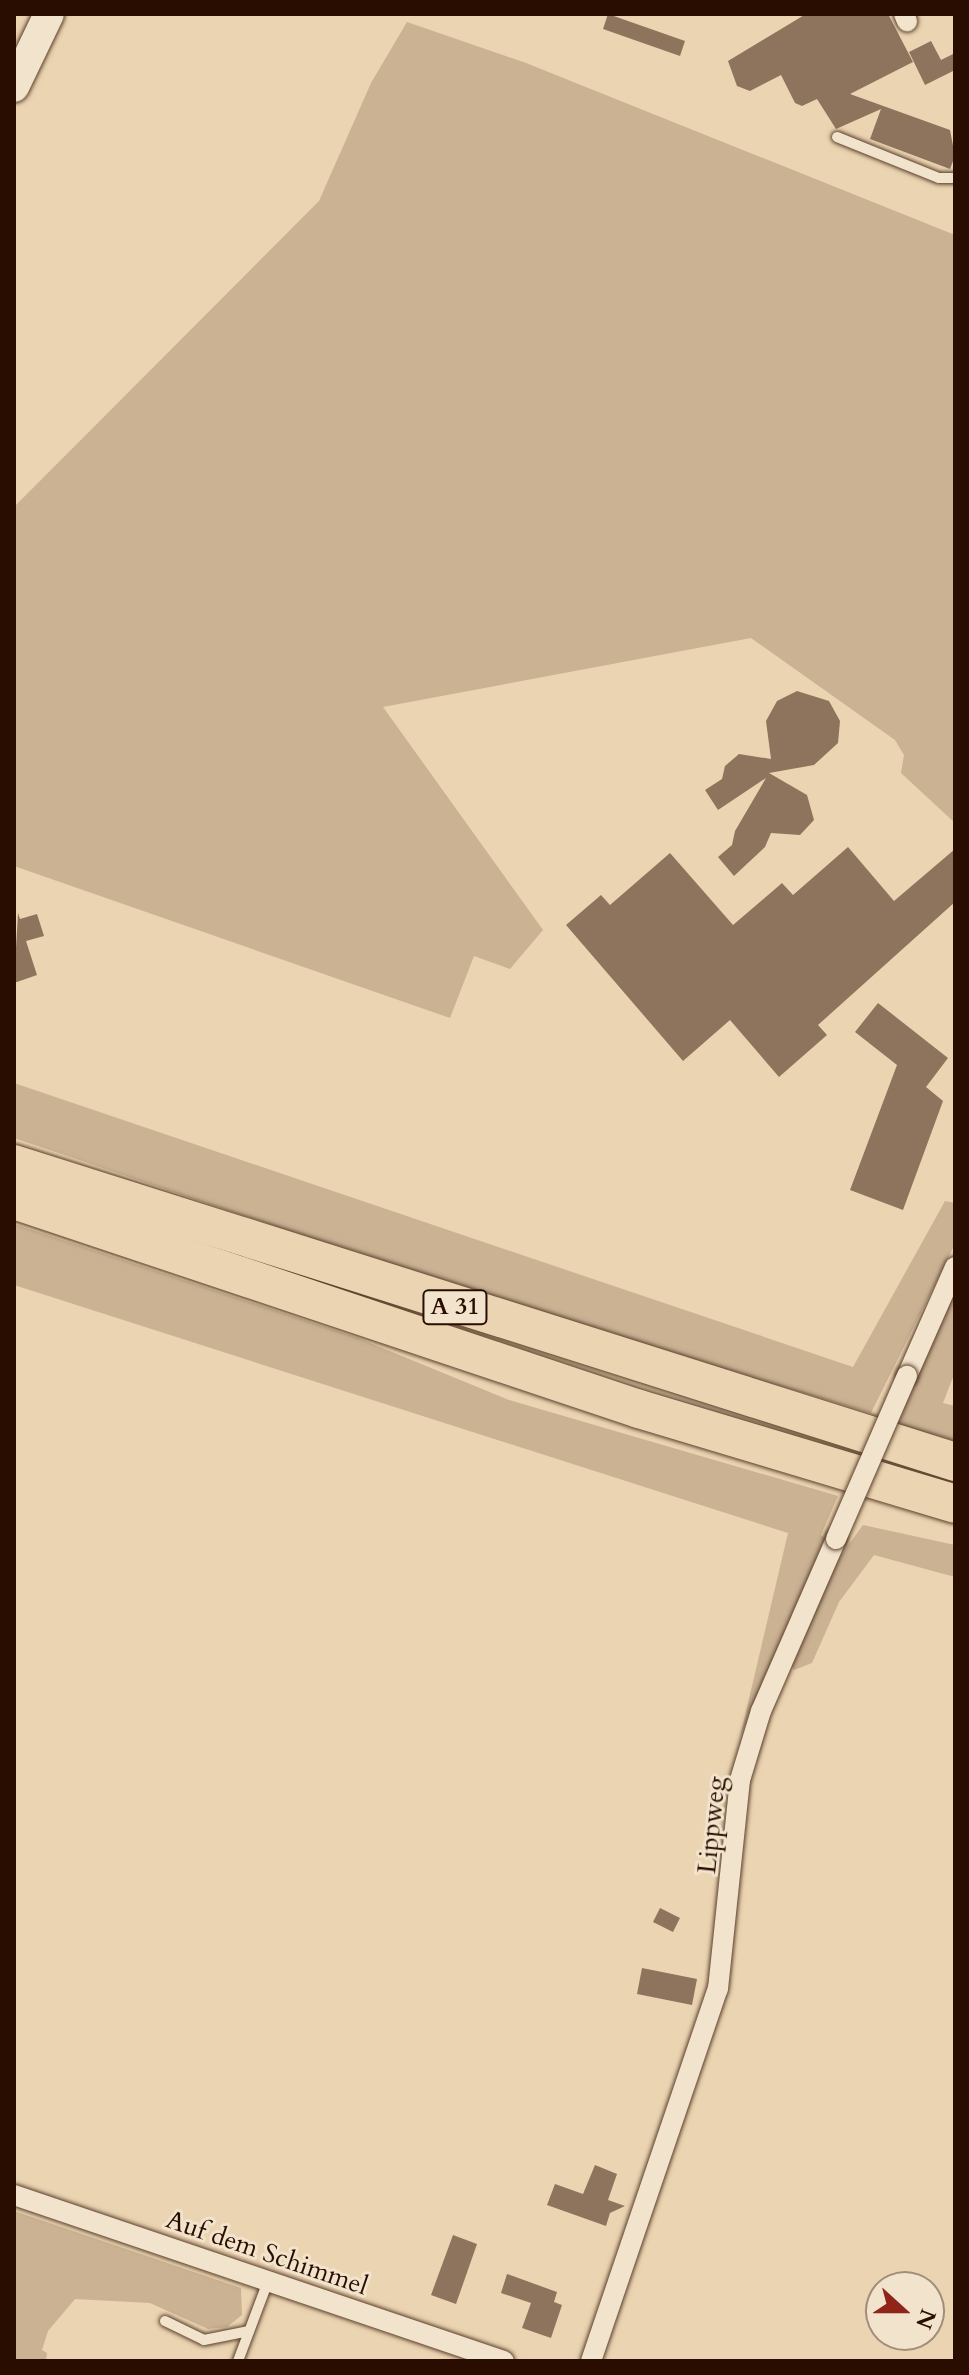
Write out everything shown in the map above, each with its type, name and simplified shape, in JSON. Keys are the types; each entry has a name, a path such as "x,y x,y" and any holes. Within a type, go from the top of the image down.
{"highway":[{"name":"A 31","path":"14,1164 955,1462"},
{"name":"A 31","path":"14,1200 624,1404 955,1504"}],"street":[{"path":"14,87 49,14"},
{"name":"Lippweg","path":"591,2361 718,1989 740,1780 761,1711 955,1267"},
{"name":"Auf dem Schimmel","path":"14,2195 504,2361"}],"lane":[{"path":"837,137 939,178 955,178"},
{"path":"238,2361 268,2281"},
{"path":"165,2321 204,2340 249,2331"}],"shaded area":[{"path":"407,22 526,63 955,235 955,823 901,773 904,755 895,740 751,638 383,707 543,930 510,969 474,956 450,1018 14,866 14,507 319,201 371,83"},
{"path":"14,1083 853,1367 945,1201 955,1203 955,1244 871,1413 476,1294 14,1138"},
{"path":"14,1224 358,1338 509,1400 838,1496 821,1535 826,1539 740,1737 788,1533 14,1285"},
{"path":"955,1286 955,1372 943,1403 955,1406 955,1441 898,1424"},
{"path":"863,1525 955,1545 955,1577 874,1555 839,1602 812,1663 794,1670 789,1661 831,1569"},
{"path":"14,2211 241,2288 242,2315 227,2327 208,2329 150,2303 75,2299 48,2331 42,2350 47,2353 46,2361 14,2361"}],"building":[{"path":"608,14 685,41 680,56 603,29"},
{"path":"806,14 888,14 913,62 850,94 950,130 955,156 950,169 870,139 881,109 836,129 817,99 802,106 795,103 781,75 750,91 737,86 728,61"},
{"path":"931,41 941,60 955,53 955,70 925,85 909,52"},
{"path":"797,691 829,701 840,721 838,743 814,765 769,773 807,795 814,820 800,835 771,833 765,847 734,876 718,857 732,845 735,831 766,778 718,810 705,790 722,779 725,766 739,754 771,759 766,721 777,701"},
{"path":"848,847 894,901 955,849 955,902 818,1025 827,1035 779,1077 730,1020 683,1061 566,925 601,895 610,905 670,853 733,925 782,883 793,895"},
{"path":"18,913 20,919 37,914 44,936 26,941 37,975 14,983"},
{"path":"878,1003 948,1058 926,1087 943,1101 903,1210 850,1190 897,1065 855,1032"},
{"path":"660,1908 680,1918 673,1932 653,1922"},
{"path":"642,1968 697,1979 692,2005 637,1994"},
{"path":"595,2165 617,2174 608,2200 625,2206 610,2213 606,2226 547,2205 555,2184 583,2194"},
{"path":"453,2235 477,2244 456,2304 431,2295"},
{"path":"507,2274 557,2292 554,2302 562,2305 551,2338 522,2328 531,2303 501,2293"}]}
